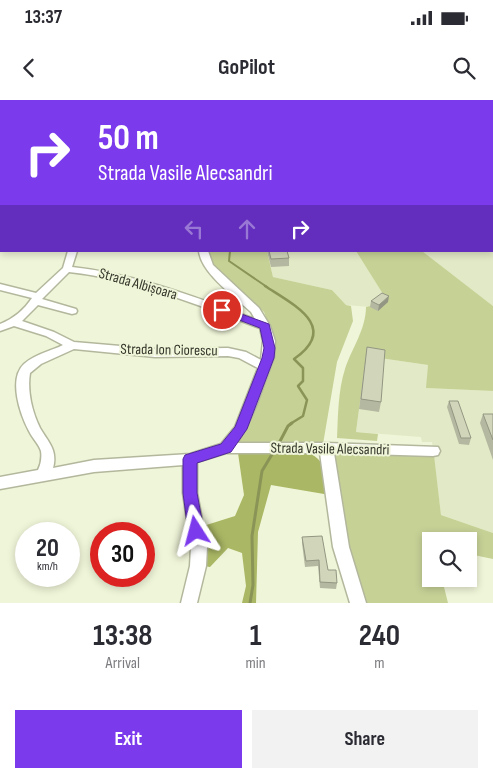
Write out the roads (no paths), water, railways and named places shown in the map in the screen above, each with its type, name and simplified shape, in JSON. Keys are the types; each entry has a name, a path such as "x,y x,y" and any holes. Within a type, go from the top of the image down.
{"street":[{"path":"0,328 14,322 31,308 37,299 67,268 73,252"},
{"path":"203,252 209,267 255,310 265,326 270,348 265,366 240,429 226,448"},
{"name":"Strada Albișoara","path":"67,268 118,277 194,300 265,326"},
{"path":"0,287 72,311"},
{"name":"Strada Ion Ciorescu","path":"14,322 50,334 72,345 155,353 202,350 228,352 242,355 265,366"},
{"path":"44,474 48,454 46,447 33,427 23,392 22,378 25,371 32,364 72,345"},
{"name":"Strada Vasile Alecsandri","path":"0,483 94,466 190,459 226,448 285,447 433,451"},
{"path":"326,448 341,547 358,603"},
{"path":"188,603 198,566 199,546 190,493 190,459"}],"waterway":[{"path":"230,252 229,261 267,287"},
{"path":"265,286 299,309 308,318 313,327 313,337 307,347 294,359 303,368 303,381 298,386 307,400 303,416 290,424"},
{"path":"278,445 288,426 292,423"},
{"path":"250,603 253,585 252,536 262,471 274,451"}]}
